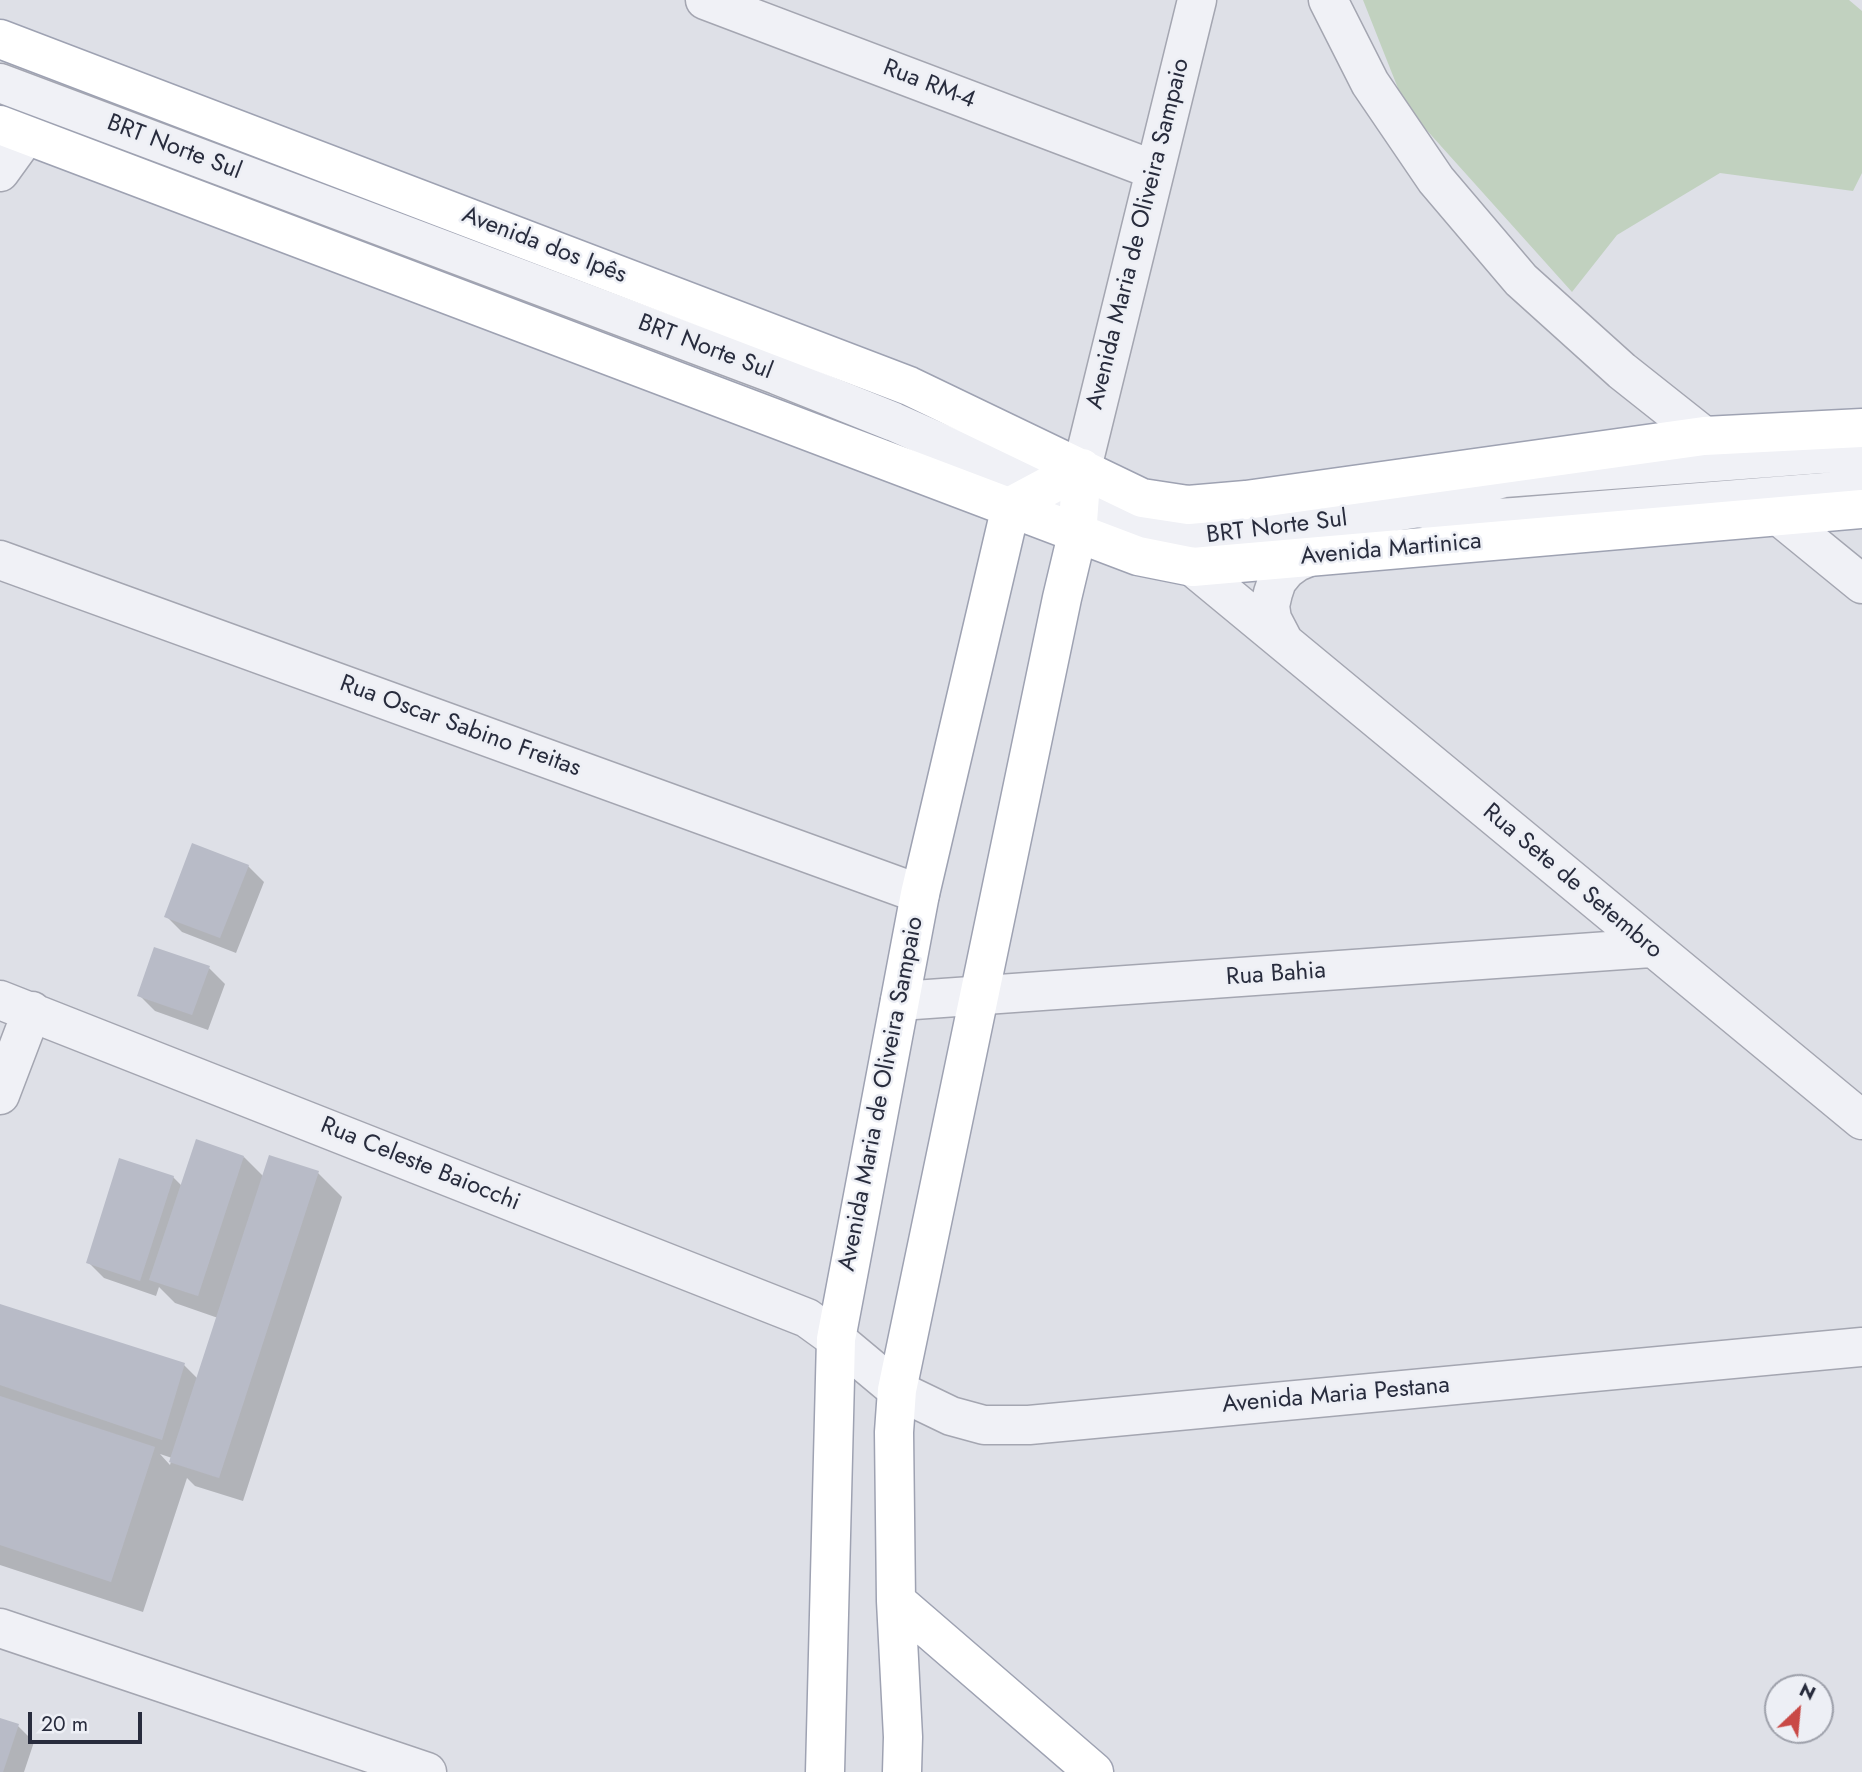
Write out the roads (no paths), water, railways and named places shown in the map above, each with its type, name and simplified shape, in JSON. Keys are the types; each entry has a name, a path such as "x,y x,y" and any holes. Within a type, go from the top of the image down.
{"main road":[{"name":"Avenida dos Ipês","path":"0,39 909,386 1071,498"},
{"path":"13,130 1011,506 1071,498"},
{"name":"Avenida Martinica","path":"1011,506 1071,498 1142,498 1188,505 1259,498 1703,436 1862,428"},
{"name":"Avenida Martinica","path":"1071,498 1138,556 1193,567 1862,509"},
{"name":"Avenida Maria de Oliveira Sampaio","path":"902,1772 904,1737 897,1601 894,1432 897,1390 1062,598 1071,498"},
{"name":"Avenida Maria de Oliveira Sampaio","path":"825,1772 836,1339 920,894 1011,506"},
{"path":"897,1601 1094,1772"}],"street":[{"name":"Rua RM-4","path":"705,0 1154,170"},
{"name":"Avenida Maria de Oliveira Sampaio","path":"1071,498 1197,0"},
{"path":"1328,0 1370,83 1429,170 1521,280 1622,371 1703,436"},
{"name":"BRT Norte Sul","path":"0,83 776,374 1151,530 1189,538 1234,537 1419,508 1473,486 1504,478 1862,451"},
{"path":"0,172 13,130"},
{"name":"BRT Norte Sul","path":"1419,508 1480,519 1862,489"},
{"path":"1780,517 1862,584"},
{"name":"Rua Sete de Setembro","path":"1284,642 1272,619 1270,606 1273,593 1277,581 1286,570 1309,557"},
{"name":"Rua Oscar Sabino Freitas","path":"0,560 920,894"},
{"name":"Rua Sete de Setembro","path":"1193,567 1862,1120"},
{"name":"Rua Bahia","path":"900,1001 1651,947"},
{"path":"0,1095 16,1006"},
{"name":"Rua Celeste Baiocchi","path":"16,1006 807,1318 836,1339"},
{"name":"Avenida Maria Pestana","path":"836,1339 897,1390 951,1416 984,1425 1029,1425 1862,1347"},
{"path":"0,1628 427,1772"}]}
